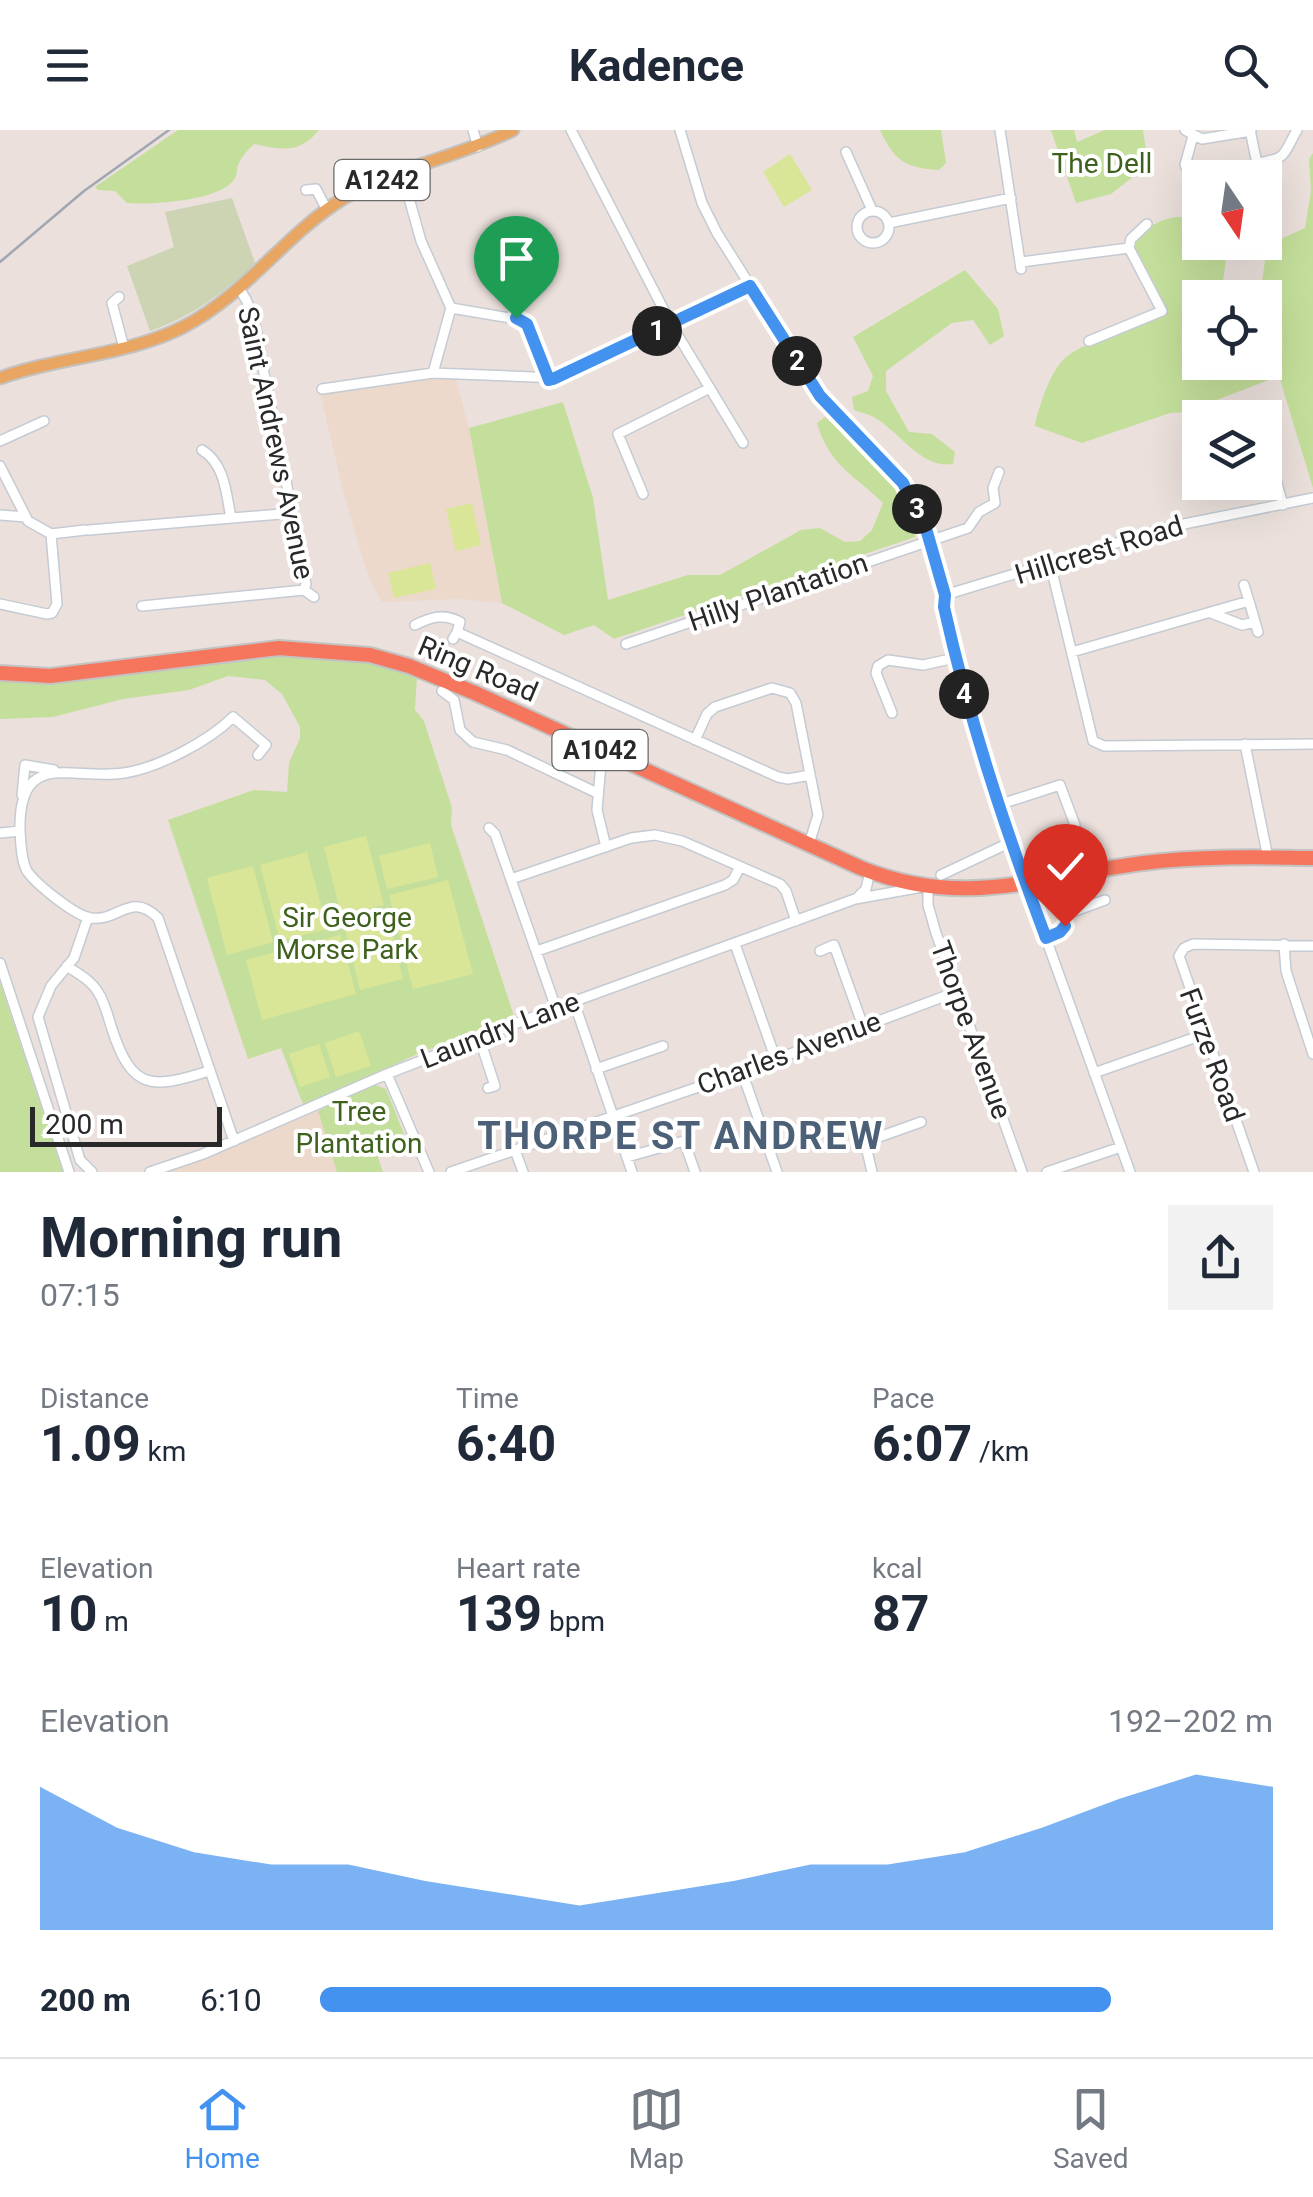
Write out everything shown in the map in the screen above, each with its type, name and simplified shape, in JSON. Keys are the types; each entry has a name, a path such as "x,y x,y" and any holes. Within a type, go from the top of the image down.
{"highway":[{"name":"Ring Road","path":"0,672 34,676 73,674 280,648 370,655 475,693 870,871 928,886 980,889 1026,884"},
{"name":"A1042","path":"1026,884 1141,863 1313,858"}],"main road":[{"name":"A1242","path":"0,378 124,348 182,327 239,288 344,198 513,130"}],"street":[{"path":"473,130 478,147"},
{"path":"571,130 671,324 743,444"},
{"path":"680,130 702,203 750,286 820,396 903,483 929,541 945,595 944,607 973,730 1130,1172"},
{"path":"1000,130 1021,266 1129,248"},
{"path":"1276,160 1286,154 1297,130"},
{"path":"1186,160 1189,133 1213,138 1251,131 1257,160"},
{"path":"845,158 872,210"},
{"path":"402,173 421,241 451,308 432,373"},
{"path":"312,188 327,210"},
{"path":"889,224 1011,198"},
{"path":"872,210 883,214 889,224 884,239 872,243 862,239 857,221 872,210"},
{"path":"1089,341 1162,311 1129,248 1147,224"},
{"path":"322,388 432,373 549,380 562,377 750,286"},
{"name":"Saint Andrews Avenue","path":"239,288 248,303 293,513 304,590 314,597"},
{"path":"111,300 124,348"},
{"path":"451,308 522,320 549,380"},
{"path":"643,494 618,434 710,388"},
{"path":"0,441 44,422"},
{"path":"215,444 205,452 221,472 231,518"},
{"path":"0,466 26,517 51,534 293,513"},
{"name":"Hilly Plantation","path":"626,644 973,525 979,512 996,503 994,488 1000,477"},
{"name":"Hillcrest Road","path":"945,595 1169,527 1313,498"},
{"path":"1281,500 1282,504"},
{"path":"0,515 26,517"},
{"path":"0,604 47,614 56,609 51,534"},
{"path":"1050,564 1092,740 1104,746 1313,744"},
{"path":"1211,612 1256,627 1244,585"},
{"path":"142,606 304,590"},
{"path":"1072,652 1248,601"},
{"path":"415,625 437,616 450,617 456,631 694,740 783,779 810,775"},
{"path":"887,710 876,673 882,662 894,659 922,665 955,658"},
{"path":"694,740 715,706 764,690 784,689 796,703 818,815 809,844"},
{"path":"442,691 460,702 460,730 473,742 507,750 597,793"},
{"path":"234,1141 158,918 146,908 128,907 103,917 88,918 70,908 28,872 20,831 22,798 25,765 107,774 156,765 236,712 266,746"},
{"path":"258,755 275,736"},
{"path":"1244,744 1268,858"},
{"path":"601,763 597,793 606,846"},
{"path":"22,798 38,779 56,770"},
{"path":"998,805 1060,785 1075,825"},
{"path":"488,828 494,834 556,1008"},
{"path":"0,833 20,831"},
{"path":"511,879 643,835 668,837 783,886 796,921"},
{"path":"941,875 1010,842"},
{"path":"537,951 725,885 740,867"},
{"path":"855,900 866,889 870,871"},
{"name":"Laundry Lane","path":"150,1172 556,1008 855,900 928,886"},
{"name":"Thorpe Avenue","path":"928,886 928,905 956,992 1022,1172"},
{"path":"146,908 152,897"},
{"path":"1046,938 1063,930 1064,915 1105,900"},
{"path":"88,918 79,948 44,999 38,1023 80,1160 92,1172"},
{"path":"820,951 847,940"},
{"path":"735,944 776,1060"},
{"name":"Furze Road","path":"1254,1172 1180,967 1180,956 1184,948 1194,944 1313,946"},
{"path":"1284,944 1286,971 1313,1054"},
{"path":"834,945 863,1026"},
{"path":"0,964 69,1172"},
{"path":"67,966 98,992 128,1069 144,1079 166,1083 209,1070"},
{"name":"Charles Avenue","path":"451,1172 776,1060 956,992"},
{"path":"574,1002 632,1172"},
{"path":"1094,1073 1204,1034"},
{"path":"480,1037 495,1086"},
{"path":"596,1070 657,1044"},
{"path":"742,1072 777,1172"},
{"path":"388,1074 429,1172"},
{"path":"872,1172 865,1142 921,1122"},
{"path":"627,1157 684,1141 695,1172"},
{"path":"1046,1172 1121,1147"},
{"path":"515,1150 523,1172"}],"shaded area":[{"path":"456,379 502,603 459,599 382,602 368,576 320,393"},
{"path":"318,1111 337,1172 164,1172 196,1161"}],"green space":[{"path":"178,130 319,130 297,147 254,144 228,186 202,197 127,203 115,191 95,187"},
{"path":"880,130 941,130 946,163 939,170 902,161"},
{"name":"The Dell","path":"1051,130 1074,130 1077,142 1105,130 1143,130 1148,165 1111,194 1076,203"},
{"path":"1313,153 1313,488 1280,380 1282,280 1262,280 1265,260 1282,260 1282,238 1305,228 1311,191 1309,159"},
{"path":"790,154 812,190 784,207 763,172"},
{"path":"232,198 255,263 206,303 150,331 127,266 174,247 165,212"},
{"path":"1182,217 1182,260 1226,260 1223,280 1182,280 1182,380 1269,380 1217,400 1182,400 1182,412 1082,443 1035,426 1045,391 1063,360 1096,340 1165,313 1132,244 1146,230 1162,220"},
{"path":"965,270 998,309 1004,336 990,345 973,320 952,323 886,371 886,391 909,432 932,434 955,452 953,464 942,464 922,456 874,417 854,410 852,397 868,391 873,376 853,337"},
{"path":"563,402 593,498 608,600 688,575 720,575 801,530 820,528 845,542 860,541 872,530 883,503 828,449 817,423 825,417 884,469 896,485 907,501 915,537 614,639 594,625 564,635 502,603 469,428"},
{"path":"472,503 481,545 456,551 446,509"},
{"path":"430,563 436,589 394,598 388,573"},
{"name":"Sir George Morse Park","path":"310,655 354,659 417,676 415,710 424,721 452,808 451,825 514,1016 415,1055 304,1107 281,1048 248,1059 168,820 254,790 287,792 289,763 300,738 300,727 282,694 265,680 228,676 189,690 123,699 53,717 0,719 0,681 48,684 255,657"},
{"path":"366,836 384,905 341,915 324,847"},
{"path":"430,843 438,877 387,889 379,856"},
{"path":"307,852 327,929 280,941 260,865"},
{"path":"253,866 273,942 227,955 207,878"},
{"path":"448,880 473,974 413,989 389,895"},
{"path":"386,911 403,979 360,990 343,921"},
{"path":"340,935 356,994 262,1020 246,960"},
{"path":"0,982 63,1172 0,1172"},
{"path":"359,1031 371,1066 336,1077 325,1043"},
{"path":"319,1044 330,1077 300,1087 289,1054"},
{"name":"Tree Plantation","path":"373,1084 386,1089 408,1144 377,1154 383,1172 337,1172 318,1111"}],"railway":[{"path":"0,262 84,191 169,130"}],"district":[{"name":"THORPE ST ANDREW","path":"681,1136"}],"route":[{"path":"516,318 527,324 549,380 750,286 820,396 894,472 922,518 945,595 944,607 973,730 1010,842 1046,938 1065,926"}]}
